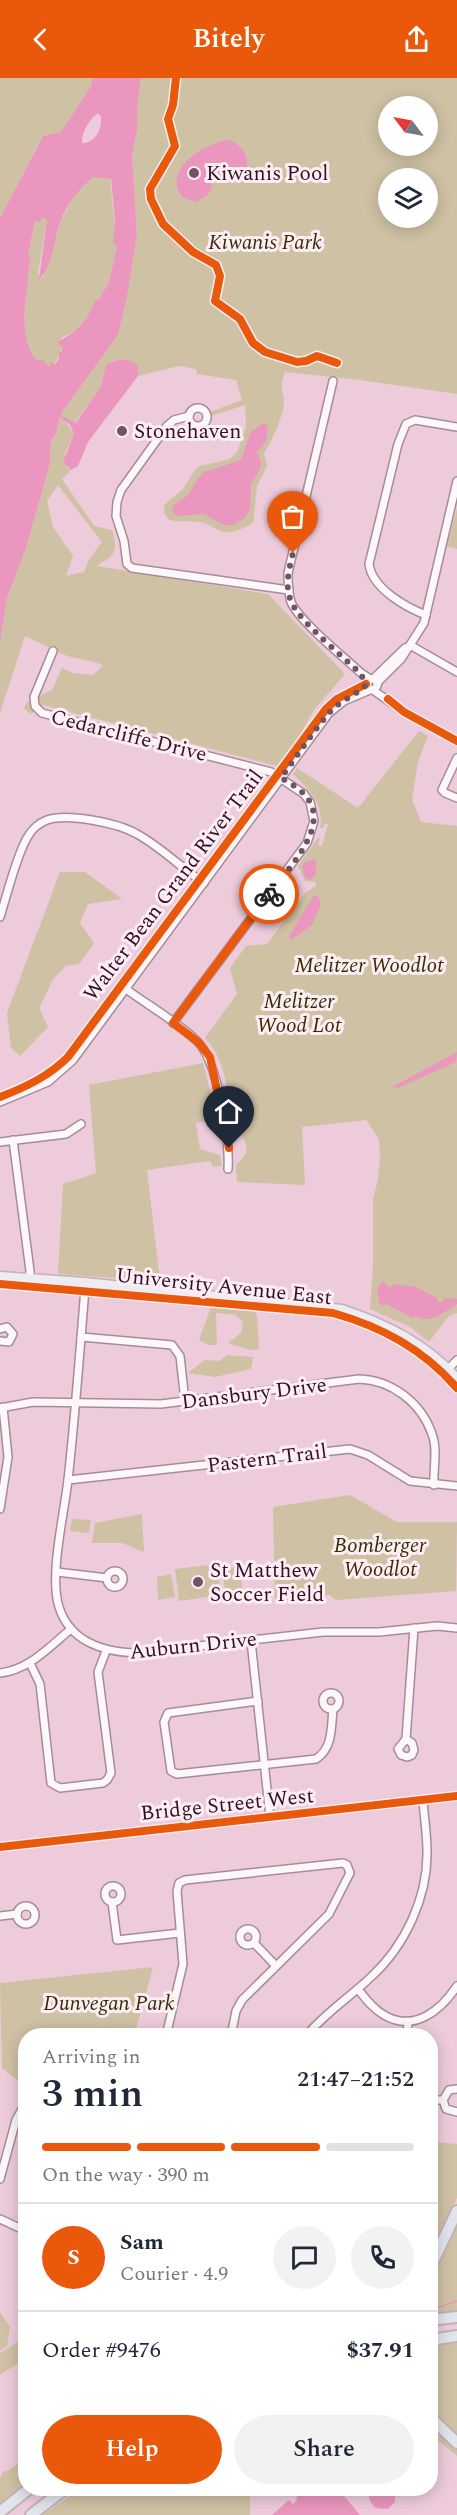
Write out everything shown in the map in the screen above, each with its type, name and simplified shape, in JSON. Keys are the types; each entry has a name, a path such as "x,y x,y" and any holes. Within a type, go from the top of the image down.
{"highway":[{"path":"438,2251 457,2211"},
{"path":"438,2319 457,2317"},
{"path":"438,2339 457,2336"},
{"path":"438,2425 457,2443"},
{"path":"0,2512 20,2496"},
{"path":"31,2515 56,2496"}],"main road":[{"name":"University Avenue East","path":"0,1276 29,1282 342,1309 380,1322 432,1353 457,1388"},
{"name":"University Avenue East","path":"0,1284 29,1282"},
{"name":"University Avenue East","path":"446,1371 457,1378"},
{"name":"Bridge Street West","path":"0,1847 457,1796"}],"street":[{"path":"333,381 288,573 292,603 302,617 388,699 404,712 457,741"},
{"path":"189,416 174,420 167,426 121,490 116,516 124,541 127,564 132,568 289,590"},
{"path":"426,615 398,602 370,574 369,564 398,444 406,424 415,420 457,427"},
{"path":"1,1100 38,1087 66,1068 329,713 372,684 410,645 426,615 457,480"},
{"path":"410,645 457,672"},
{"name":"Cedarcliffe Drive","path":"53,651 34,697 35,706 42,713 271,772 304,794 310,802 314,821 310,837 173,1023"},
{"path":"457,758 442,790 457,798"},
{"path":"0,917 26,839 35,827 46,820 57,818 69,817 123,828 146,839 204,883"},
{"path":"126,989 198,1042 210,1057 229,1148 228,1169"},
{"path":"0,1142 66,1134 81,1124"},
{"path":"13,1140 29,1282"},
{"name":"Auburn Drive","path":"85,1286 56,1590 59,1608 71,1629 85,1641 106,1651 136,1653 323,1632 379,1632 437,1626 457,1628"},
{"path":"0,1329 9,1328 12,1337 9,1342 0,1341"},
{"path":"81,1337 172,1345 180,1356 185,1401"},
{"path":"446,1371 457,1360"},
{"name":"Dansbury Drive","path":"1,1407 33,1402 145,1405 359,1379 373,1380 386,1383 419,1410 432,1434 434,1485"},
{"path":"0,1509 8,1457 1,1407"},
{"name":"Pastern Trail","path":"68,1480 129,1475 340,1449 358,1450 410,1481 457,1486"},
{"path":"57,1572 107,1578"},
{"path":"406,1739 414,1628"},
{"path":"0,1673 20,1669 30,1663 71,1629"},
{"path":"251,1641 270,1817"},
{"path":"30,1663 40,1684 51,1783 60,1788 103,1783 111,1773 98,1672 106,1651"},
{"path":"258,1701 168,1713 164,1722 169,1767 177,1774 316,1759 325,1753 329,1745 333,1709"},
{"path":"314,2028 372,1977 396,1949 410,1924 420,1902 427,1862 423,1800"},
{"path":"168,2028 182,1974 177,1891 179,1883 185,1880 343,1863 348,1865 350,1873 332,1910 242,2000 236,2011 233,2028"},
{"path":"112,1902 117,1940 180,1933"},
{"path":"0,1916 17,1914"},
{"path":"254,1943 276,1966"},
{"path":"358,1989 384,2016 408,2021 420,2019 439,2009 457,1986"},
{"path":"408,2021 408,2028"},
{"path":"457,2089 446,2092 443,2100 446,2109 457,2112"},
{"path":"438,2100 443,2100"},
{"path":"0,2179 3,2155 18,2116"},
{"path":"0,2219 18,2227"}],"green space":[{"path":"0,78 92,78 91,86 61,132 42,137 0,218"},
{"name":"Kiwanis Park","path":"141,78 457,78 457,394 285,372 282,383 284,405 277,428 264,453 267,466 257,486 253,523 231,532 221,531 201,522 169,520 164,513 164,505 183,489 194,471 200,466 230,459 237,452 246,427 245,405 211,416 210,412 242,400 236,380 197,374 196,369 179,366 138,376 138,367 130,361 119,360 106,365 101,386 75,423 63,418 74,434 65,453 66,466 71,470 62,479 94,526 112,530 114,537 115,548 112,555 97,566 268,594 345,674 314,710 299,736 277,766 43,705 31,714 24,709 27,702 52,690 62,668 73,673 93,675 103,666 67,656 25,636 0,713 0,643 7,598 26,548 50,463 51,441 56,433 62,412 118,335 127,297 137,235 132,155 137,131","holes":["58,485 102,542 90,558 84,572 66,576 73,556 53,527 47,501"]},
{"path":"93,176 110,179 117,246 109,282 87,318 75,331 61,338 60,354 49,368 35,359 25,331 31,260 28,255 35,221 47,218 38,274 42,278 61,221 74,195"},
{"path":"457,508 457,549 447,546"},
{"name":"Melitzer Woodlot","path":"419,731 428,736 418,762 412,799 421,822 457,826 457,1313 449,1316 429,1342 410,1327 370,1309 373,1266 373,1199 378,1180 380,1157 379,1139 366,1120 302,1127 305,1185 237,1182 236,1165 243,1157 246,1146 239,1133 232,1134 223,1070 213,1048 205,1038 237,994 230,968 246,946 267,944 305,893 316,886 316,882 305,881 298,866 318,838 320,838 318,845 322,846 328,824 320,828 318,804 293,774 297,768 358,808"},
{"path":"60,872 85,872 122,899 88,904 80,923 94,943 79,964 66,966 53,979 39,1008 48,1027 20,1056 11,1048 7,1013"},
{"path":"203,1063 217,1119 196,1123 200,1149 220,1155 222,1166 213,1167 210,1161 147,1170 160,1281 58,1274 63,1184 96,1173 89,1085"},
{"path":"211,1307 255,1312 259,1349 249,1350 228,1343 241,1333 243,1322 236,1315 216,1313 217,1345 208,1345 199,1340"},
{"path":"227,1355 253,1357 251,1369 215,1377 188,1373 205,1360 219,1361"},
{"name":"Bomberger Woodlot","path":"350,1495 397,1522 457,1522 456,1591 336,1600 330,1595 275,1602 273,1507"},
{"path":"142,1514 144,1552 122,1543 92,1543 95,1523"},
{"path":"72,1519 91,1520 89,1533 70,1531"},
{"name":"St Matthew Soccer Field","path":"217,1564 221,1595 179,1601 175,1569"},
{"name":"St Matthew Soccer Field","path":"240,1567 243,1596 226,1598 222,1569"},
{"name":"St Matthew Soccer Field","path":"171,1574 175,1597 158,1600 157,1577"},
{"name":"Dunvegan Park","path":"153,1967 136,2028 18,2028 18,2081 2,2068 0,1983"},
{"path":"438,2143 457,2144 457,2198 438,2236"},
{"path":"457,2220 457,2310 438,2313 438,2258"},
{"path":"0,2312 10,2327 7,2346 0,2351"},
{"path":"457,2341 457,2439 438,2421 438,2344"},
{"path":"18,2342 18,2363 0,2375 0,2353"},
{"path":"438,2432 457,2449 457,2456 438,2441"},
{"path":"18,2463 18,2490 0,2505 0,2478 3,2472"},
{"path":"69,2496 250,2496 250,2515 43,2515"}],"shaded area":[{"path":"92,78 141,78 137,131 132,155 137,235 118,335 61,416 76,423 101,386 106,365 119,360 130,361 138,366 138,376 88,442 78,466 71,470 63,462 74,434 70,425 60,417 56,433 51,441 50,463 26,548 7,598 0,643 0,218 43,136 61,132 91,86","holes":["98,113 101,117 99,131 91,141 82,143 87,126","93,177 111,179 115,220 113,242 117,246 109,282 99,299 95,301 87,318 75,331 58,342 62,348 59,352 59,359 55,364 52,362 49,367 43,360 37,361 32,353 25,324 25,303 31,260 28,255 35,221 47,219 39,279 50,261 66,209"]},
{"name":"Kiwanis Pool","path":"231,140 242,150 247,159 246,169 242,176 235,182 227,183 220,180 215,171 210,171 208,174 212,187 208,195 196,202 183,198 177,188 177,177 181,168 199,151"},
{"path":"263,423 267,425 268,433 264,444 256,452 261,464 251,483 250,509 245,518 233,525 224,525 204,514 177,516 172,512 173,506 188,495 204,472 241,460 250,433"},
{"path":"313,859 317,861 315,875 310,880 305,877 302,867 304,863"},
{"path":"314,895 318,897 321,904 312,925 291,940 289,936"},
{"path":"457,1052 456,1062 398,1088 392,1087"},
{"path":"382,1281 390,1288 394,1284 416,1287 437,1298 441,1303 445,1298 457,1299 457,1304 431,1318 421,1319 416,1316 412,1318 387,1304 383,1306 380,1304 377,1290"},
{"path":"298,2496 344,2496 360,2515 272,2515 289,2500 293,2504"},
{"path":"369,2496 395,2496 395,2502 388,2509 375,2508"}],"waterway":[{"path":"438,2307 457,2301"}],"cycle path":[{"path":"176,78 173,105 168,119 175,146 150,189 151,199 163,224 193,252 216,265 220,276 215,301 240,319 253,343 265,352 297,362 317,356 337,363"},
{"name":"Walter Bean Grand River Trail","path":"0,1097 37,1080 68,1057 326,709 337,699 366,684"},
{"path":"388,699 404,712 457,741"},
{"path":"0,1284 333,1313 368,1325 401,1341 430,1362 457,1388"},
{"path":"0,1847 457,1796"}],"way so far":[{"path":"269,894 307,843 313,831 314,811 310,802 304,794 281,778 329,713 336,706 359,693 366,685 361,674 302,617 292,603 288,573 293,553"}],"place":[{"name":"Kiwanis Pool","path":"194,173"},
{"name":"Stonehaven","path":"122,431"},
{"name":"St Matthew Soccer Field","path":"198,1582"}],"route":[{"path":"229,1148 210,1057 198,1042 173,1023 269,894"}],"park label":[{"name":"Melitzer Wood Lot","path":"299,1013"}]}
